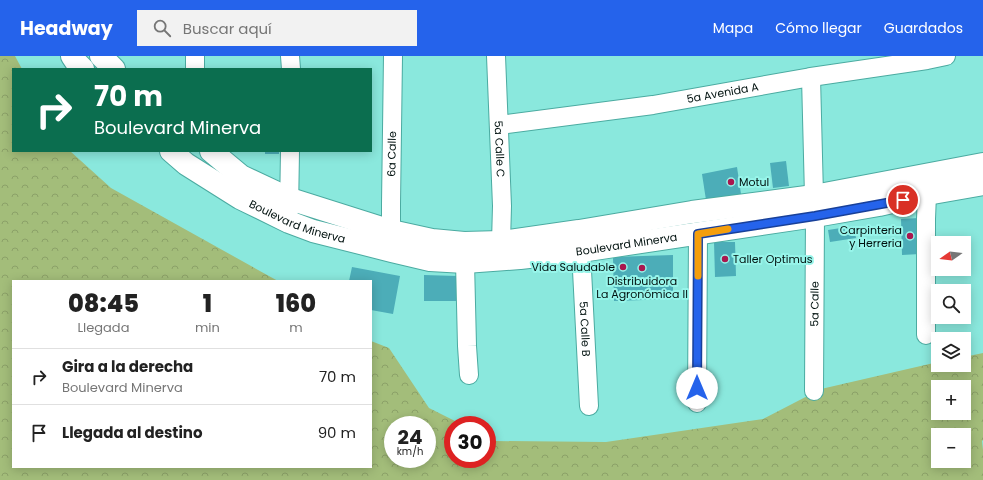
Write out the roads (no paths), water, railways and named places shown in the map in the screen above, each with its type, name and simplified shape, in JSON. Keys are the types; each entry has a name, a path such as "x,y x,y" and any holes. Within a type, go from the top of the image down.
{"street":[{"path":"72,56 82,68"},
{"path":"101,56 113,68"},
{"path":"195,56 195,68"},
{"path":"290,56 291,68"},
{"name":"6a Calle","path":"391,241 393,56"},
{"name":"5a Calle C","path":"496,56 502,206 501,242"},
{"name":"5a Avenida A","path":"499,125 653,105 811,77 946,56"},
{"name":"5a Calle","path":"811,77 815,206 814,391"},
{"name":"Boulevard Minerva","path":"172,152 186,164 240,198 289,222 313,231 391,241 432,240 464,243 501,242 579,231 692,212 815,206 879,205 927,194 983,184"},
{"name":"Boulevard Minerva","path":"212,152 241,176 290,199 391,241 430,260 465,262 520,258 581,251 698,234 983,164"},
{"path":"289,222 290,152"},
{"path":"926,335 927,194"},
{"path":"697,404 698,234"},
{"name":"5a Calle B","path":"581,251 589,406"},
{"path":"465,262 469,375"}],"place":[{"name":"Motul","path":"731,182"},
{"name":"Carpinteria y Herreria","path":"910,236"},
{"name":"Taller Optimus","path":"725,259"},
{"name":"Vida Saludable","path":"623,267"},
{"name":"Distribuidora La Agronómica II","path":"642,268"}]}
